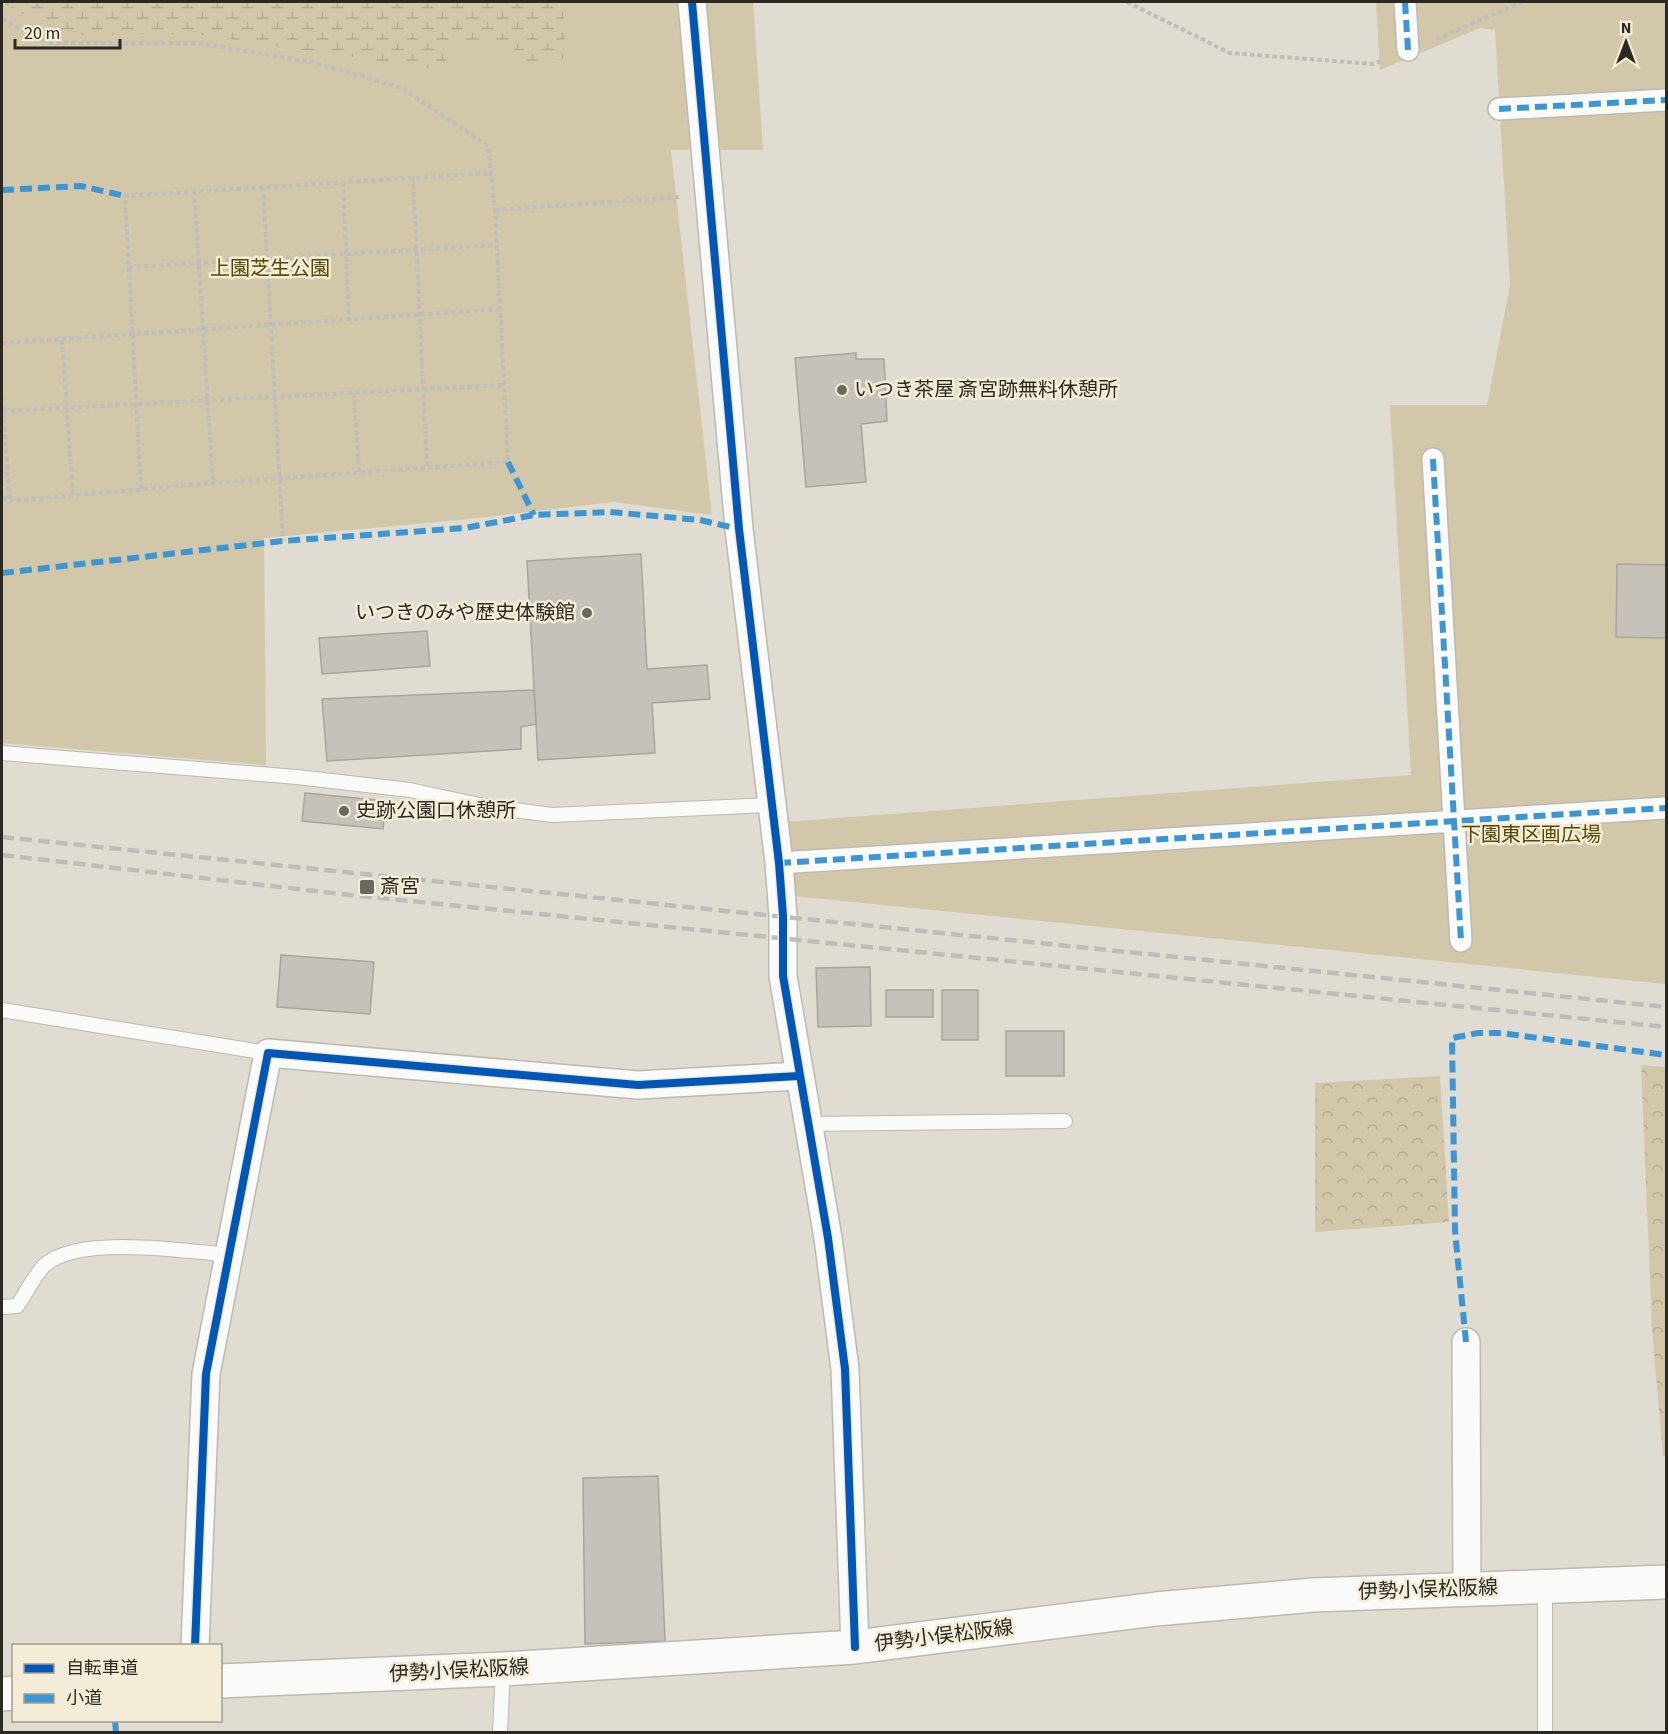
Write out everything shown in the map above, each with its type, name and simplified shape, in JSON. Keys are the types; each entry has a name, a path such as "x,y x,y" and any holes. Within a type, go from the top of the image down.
{"main road":[{"name":"伊勢小俣松阪線","path":"222,1681 503,1669 855,1647 1156,1609 1313,1595 1666,1582"}],"street":[{"path":"692,2 707,195 739,529 779,863 783,916 783,976 806,1124 828,1238 845,1369 855,1647"},
{"path":"1405,2 1408,50"},
{"path":"1499,109 1666,100"},
{"path":"1433,459 1461,941"},
{"path":"779,863 1666,808"},
{"path":"195,1644 206,1374 268,1053 638,1085 799,1076"},
{"path":"1466,1342 1467,1588"}],"lane":[{"path":"2,753 297,777 410,790 484,806 552,815 771,805"},
{"path":"2,1010 268,1053"},
{"path":"806,1124 1065,1120"},
{"path":"2,1307 17,1306 46,1264 68,1253 131,1246 229,1255"},
{"path":"1545,1585 1545,1732"},
{"path":"500,1732 503,1669"}],"path":[{"path":"1127,2 1230,53 1372,64 1523,2"},
{"path":"2,19 48,43 198,43 316,63 402,88 488,146 495,210 508,462 213,483 10,501 2,498"},
{"path":"141,489 125,196 491,173"},
{"path":"412,177 428,468"},
{"path":"343,182 349,320"},
{"path":"263,187 283,541"},
{"path":"194,192 213,483"},
{"path":"495,210 707,195"},
{"path":"129,267 496,244"},
{"path":"2,344 500,309"},
{"path":"62,340 73,496"},
{"path":"3,411 504,385"},
{"path":"354,393 359,473"},
{"path":"2,397 10,501"}],"green space":[{"name":"上園芝生公園","path":"2,2 753,2 763,150 671,150 712,515 614,502 469,519 264,538 266,765 2,743"},
{"path":"2,2 570,2 564,7 565,59 514,63 514,43 448,43 446,71 195,34 60,35"},
{"name":"下園東区画広場","path":"1376,2 1666,2 1666,984 794,896 784,822 1411,775 1390,405 1487,405 1510,285 1495,30 1480,28 1380,70"},
{"path":"1641,1065 1666,1067 1666,1456 1663,1456 1652,1329"},
{"path":"1440,1076 1449,1222 1315,1232 1315,1083"}],"building":[{"name":"いつき茶屋 斎宮跡無料休憩所","path":"856,353 856,359 884,359 887,421 861,424 866,482 806,487 795,358"},
{"name":"いつきのみや歴史体験館","path":"641,554 647,669 707,665 710,699 652,703 655,753 538,760 527,561"},
{"path":"1617,564 1666,565 1666,638 1616,637"},
{"path":"427,631 430,666 322,674 319,638"},
{"path":"534,690 536,724 521,727 521,749 327,761 322,699"},
{"name":"史跡公園口休憩所","path":"305,793 386,801 383,829 302,821"},
{"path":"281,955 374,962 370,1014 277,1007"},
{"path":"870,967 871,1026 818,1027 816,968"},
{"path":"886,990 933,990 933,1017 886,1017"},
{"path":"942,990 978,990 978,1040 942,1040"},
{"path":"1006,1031 1064,1031 1064,1076 1006,1076"},
{"path":"658,1476 665,1641 585,1644 583,1478"}],"railway":[{"path":"2,837 1666,1007"},
{"path":"2,855 350,895 1666,1027"}],"marked path":[{"path":"1405,2 1408,50"},
{"path":"1499,109 1666,100"},
{"path":"2,190 81,186 125,196"},
{"path":"1433,459 1461,941"},
{"path":"508,462 534,515"},
{"path":"2,573 283,541 465,528 534,515 610,512 700,520 739,529"},
{"path":"779,863 1666,808"},
{"path":"1466,1342 1455,1231 1452,1038 1478,1033 1501,1033 1666,1055"},
{"path":"115,1722 116,1732"}],"cycle path":[{"path":"692,2 739,529 779,863 783,916 783,976 828,1238 845,1369 855,1647"},
{"path":"195,1644 206,1374 268,1053 638,1085 799,1076"}],"place":[{"name":"いつき茶屋 斎宮跡無料休憩所","path":"842,390"},
{"name":"いつきのみや歴史体験館","path":"587,613"},
{"name":"史跡公園口休憩所","path":"344,811"},
{"name":"斎宮","path":"367,887"}]}
